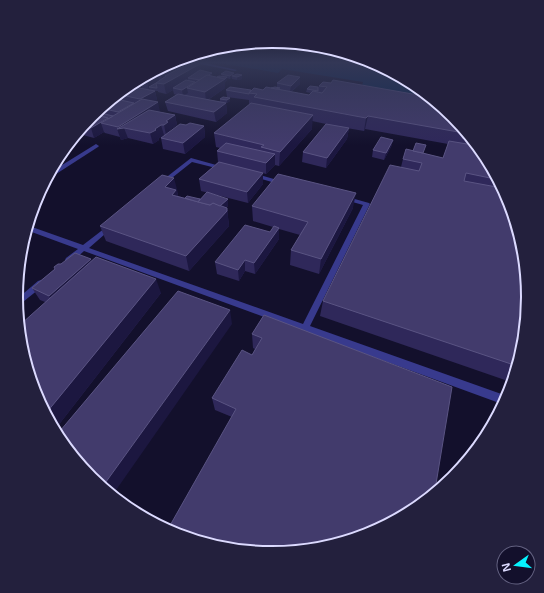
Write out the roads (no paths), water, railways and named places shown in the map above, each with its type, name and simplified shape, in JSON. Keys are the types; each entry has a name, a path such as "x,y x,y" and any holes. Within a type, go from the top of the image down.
{"lane":[{"path":"56,172 96,146"},
{"path":"155,189 191,160 230,169"},
{"path":"62,163 68,164"},
{"path":"245,173 291,185"},
{"path":"305,328 367,204 337,196"},
{"path":"65,263 119,218"},
{"path":"32,230 499,398"},
{"path":"23,298 47,278"}],"water":[{"path":"385,90 411,90 419,95"}]}
